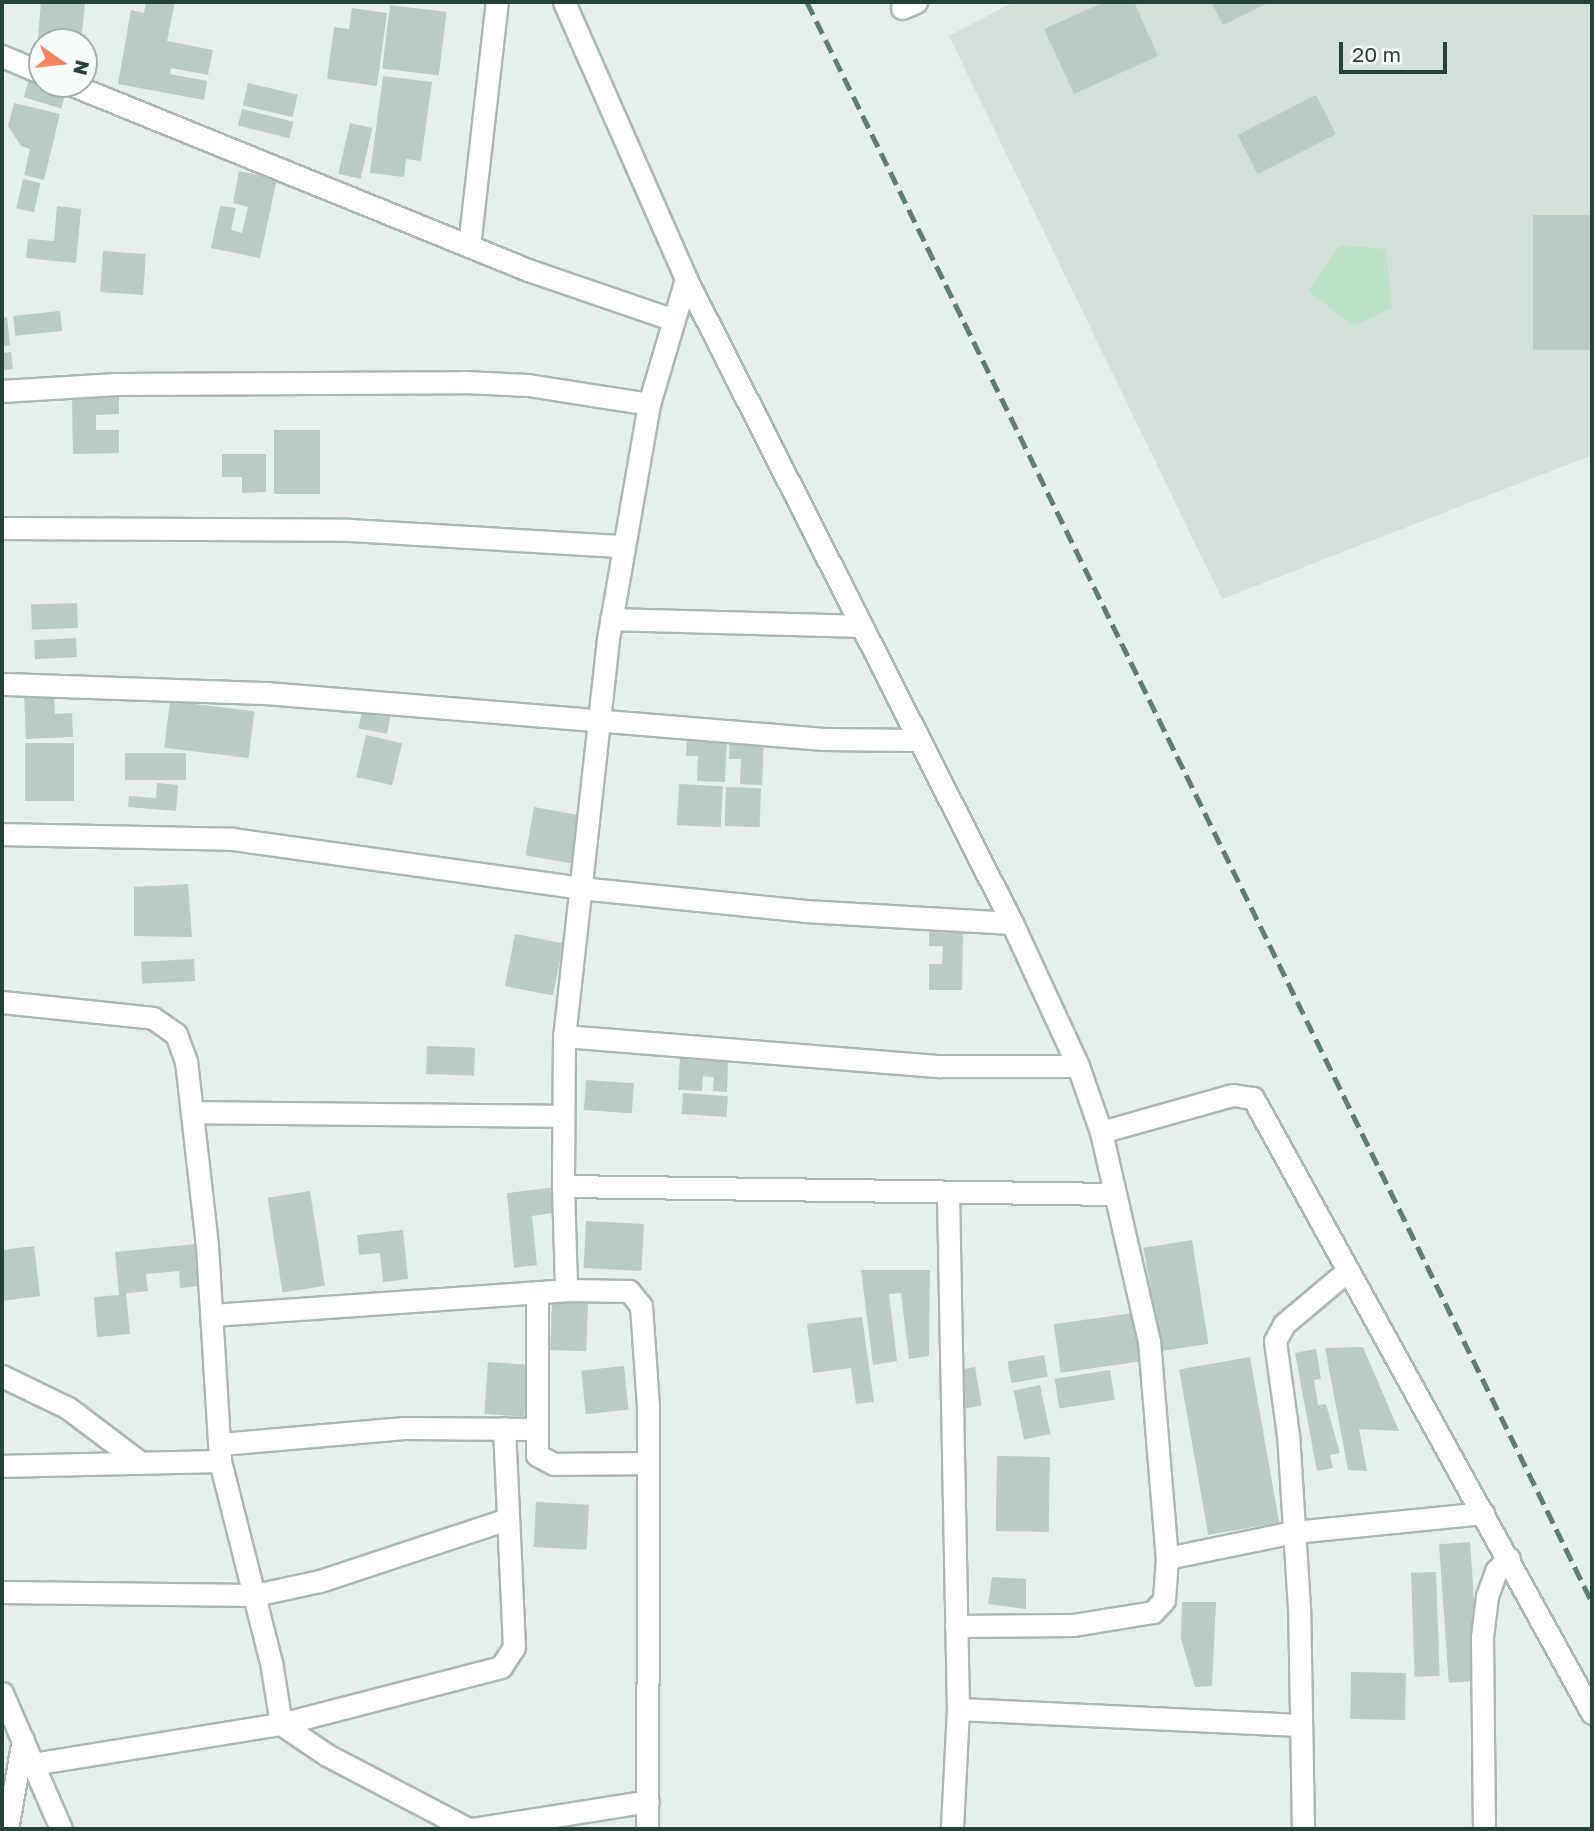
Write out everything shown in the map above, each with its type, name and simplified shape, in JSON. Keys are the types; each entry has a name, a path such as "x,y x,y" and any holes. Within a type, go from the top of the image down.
{"street":[{"path":"469,247 497,2"},
{"path":"564,2 686,279 1012,923 1078,1066 1101,1132 1149,1341 1167,1558 1164,1600 1153,1612 1074,1625 956,1626"},
{"path":"2,56 28,67"},
{"path":"98,95 469,247 671,319"},
{"path":"566,1290 563,1186 564,1036 597,722 611,618 649,404 671,319 686,279"},
{"path":"2,391 116,384 464,382 528,385 649,404"},
{"path":"2,528 350,530 623,546"},
{"path":"611,618 862,626"},
{"path":"2,684 266,693 823,740 919,740"},
{"path":"2,834 233,839 580,888 805,911 1012,923"},
{"path":"2,1002 153,1018 176,1034 186,1060 192,1112 212,1315 221,1452 255,1595 281,1724 327,1755 470,1829 648,1801"},
{"path":"564,1036 940,1066 1078,1066"},
{"path":"1101,1132 1233,1095 1253,1098 1346,1272 1509,1558 1592,1713"},
{"path":"192,1112 563,1116"},
{"path":"563,1186 948,1195 1114,1194"},
{"path":"948,1195 958,1709 952,1829"},
{"path":"1303,1829 1294,1532 1275,1341 1284,1325 1346,1272"},
{"path":"212,1315 566,1290 629,1291 641,1306 648,1463 648,1829"},
{"path":"537,1293 534,1449 544,1462 648,1463"},
{"path":"2,1376 68,1408 141,1463"},
{"path":"2,1466 141,1463 404,1428 533,1429"},
{"path":"33,1764 281,1724 377,1696 485,1674 508,1660 514,1647 503,1428"},
{"path":"1167,1558 1294,1532 1483,1513"},
{"path":"2,1592 255,1595 320,1581 507,1519"},
{"path":"1485,1829 1482,1637 1487,1596 1496,1571 1509,1558"},
{"path":"5,1705 23,1738 61,1829"},
{"path":"958,1709 1300,1725"},
{"path":"7,1829 23,1738"}],"shaded area":[{"path":"1014,2 1592,2 1592,455 1222,599 949,36"}],"green space":[{"path":"1340,245 1386,249 1392,308 1354,326 1308,291"}],"building":[{"path":"41,2 85,4 82,28 39,28"},
{"path":"146,2 175,2 167,41 213,50 208,75 171,68 170,74 207,81 204,100 118,84 131,10 144,13"},
{"path":"1105,2 1134,2 1158,56 1074,94 1044,29"},
{"path":"1211,2 1270,2 1223,25"},
{"path":"390,5 447,12 439,75 382,69"},
{"path":"352,8 387,13 377,86 327,79 334,27 349,29"},
{"path":"383,76 432,82 421,161 406,159 404,177 370,173"},
{"path":"28,83 28,98 64,98 61,109 24,97"},
{"path":"248,83 298,94 293,117 243,105"},
{"path":"1316,95 1336,134 1258,174 1238,135"},
{"path":"14,103 60,114 44,180 24,175 30,149 21,146 8,126"},
{"path":"242,109 293,122 289,138 238,125"},
{"path":"350,123 372,128 361,179 338,174"},
{"path":"239,171 277,179 260,258 211,248 220,206 236,208 231,230 242,233 248,207 233,203"},
{"path":"23,179 41,183 34,212 16,208"},
{"path":"57,206 81,209 76,263 26,258 28,239 54,241"},
{"path":"1533,215 1592,215 1592,350 1533,350"},
{"path":"103,251 146,254 143,295 100,292"},
{"path":"60,311 62,331 15,336 13,316"},
{"path":"7,317 10,345 2,346 2,318"},
{"path":"11,352 13,369 2,370 2,353"},
{"path":"72,396 119,396 119,414 96,415 96,430 119,430 119,453 73,454"},
{"path":"274,430 320,430 320,494 274,494"},
{"path":"222,454 266,454 266,492 242,493 242,477 222,477"},
{"path":"77,603 78,628 32,630 31,605"},
{"path":"76,638 77,657 35,659 34,640"},
{"path":"54,690 55,714 72,713 73,737 26,739 24,692"},
{"path":"170,701 254,711 249,758 164,748"},
{"path":"363,704 392,709 387,734 359,729"},
{"path":"366,735 402,743 392,785 356,777"},
{"path":"687,735 727,736 725,782 697,781 698,756 686,756"},
{"path":"730,737 764,738 762,785 740,784 741,759 729,759"},
{"path":"25,743 74,743 74,801 25,801"},
{"path":"125,753 186,753 186,780 125,780"},
{"path":"157,783 178,785 176,811 128,807 129,796 156,798"},
{"path":"679,784 723,786 721,827 677,825"},
{"path":"726,787 761,788 760,827 725,826"},
{"path":"534,807 580,815 572,863 525,855"},
{"path":"188,884 192,937 134,936 134,887"},
{"path":"929,932 963,933 962,990 929,990 929,964 942,964 943,946 929,946"},
{"path":"515,934 563,943 553,995 505,986"},
{"path":"194,959 195,981 142,984 141,962"},
{"path":"427,1046 475,1048 474,1076 426,1074"},
{"path":"680,1057 728,1060 727,1092 713,1091 714,1077 703,1076 702,1091 678,1090"},
{"path":"586,1080 634,1083 632,1113 584,1110"},
{"path":"683,1093 728,1096 726,1117 682,1114"},
{"path":"556,1187 559,1212 532,1216 537,1265 514,1268 507,1193"},
{"path":"310,1191 325,1286 283,1293 268,1198"},
{"path":"586,1221 644,1224 641,1271 584,1268"},
{"path":"403,1230 408,1279 383,1282 380,1253 359,1255 357,1235"},
{"path":"1192,1240 1208,1344 1160,1351 1144,1248"},
{"path":"196,1244 200,1286 180,1288 179,1271 146,1274 148,1291 126,1293 130,1334 97,1337 94,1297 119,1295 115,1252"},
{"path":"34,1246 40,1296 2,1301 2,1250"},
{"path":"861,1270 930,1270 929,1356 909,1359 901,1293 889,1294 897,1361 873,1365"},
{"path":"552,1301 588,1302 586,1351 550,1350"},
{"path":"1133,1313 1140,1362 1061,1373 1054,1324"},
{"path":"862,1317 874,1402 856,1404 851,1368 813,1373 807,1324"},
{"path":"1363,1347 1399,1431 1359,1429 1367,1471 1348,1470 1325,1348"},
{"path":"1316,1349 1321,1379 1314,1380 1318,1405 1326,1404 1340,1453 1330,1455 1333,1468 1317,1471 1295,1353"},
{"path":"1044,1355 1048,1377 1011,1383 1008,1361"},
{"path":"1250,1357 1279,1522 1208,1535 1179,1370"},
{"path":"488,1362 528,1365 524,1417 484,1414"},
{"path":"624,1366 629,1410 586,1414 581,1370"},
{"path":"975,1367 982,1405 962,1409 955,1370"},
{"path":"1110,1370 1115,1400 1059,1408 1055,1379"},
{"path":"1040,1385 1050,1434 1024,1440 1014,1391"},
{"path":"997,1456 1050,1457 1049,1532 996,1531"},
{"path":"536,1502 589,1505 587,1550 534,1547"},
{"path":"1470,1542 1480,1681 1449,1683 1439,1544"},
{"path":"1436,1572 1440,1676 1415,1677 1411,1573"},
{"path":"992,1577 1026,1579 1026,1609 988,1604"},
{"path":"1182,1602 1216,1602 1212,1686 1195,1687 1181,1639"},
{"path":"1351,1672 1406,1673 1405,1720 1350,1719"}],"railway":[{"path":"807,2 1592,1602"}]}
